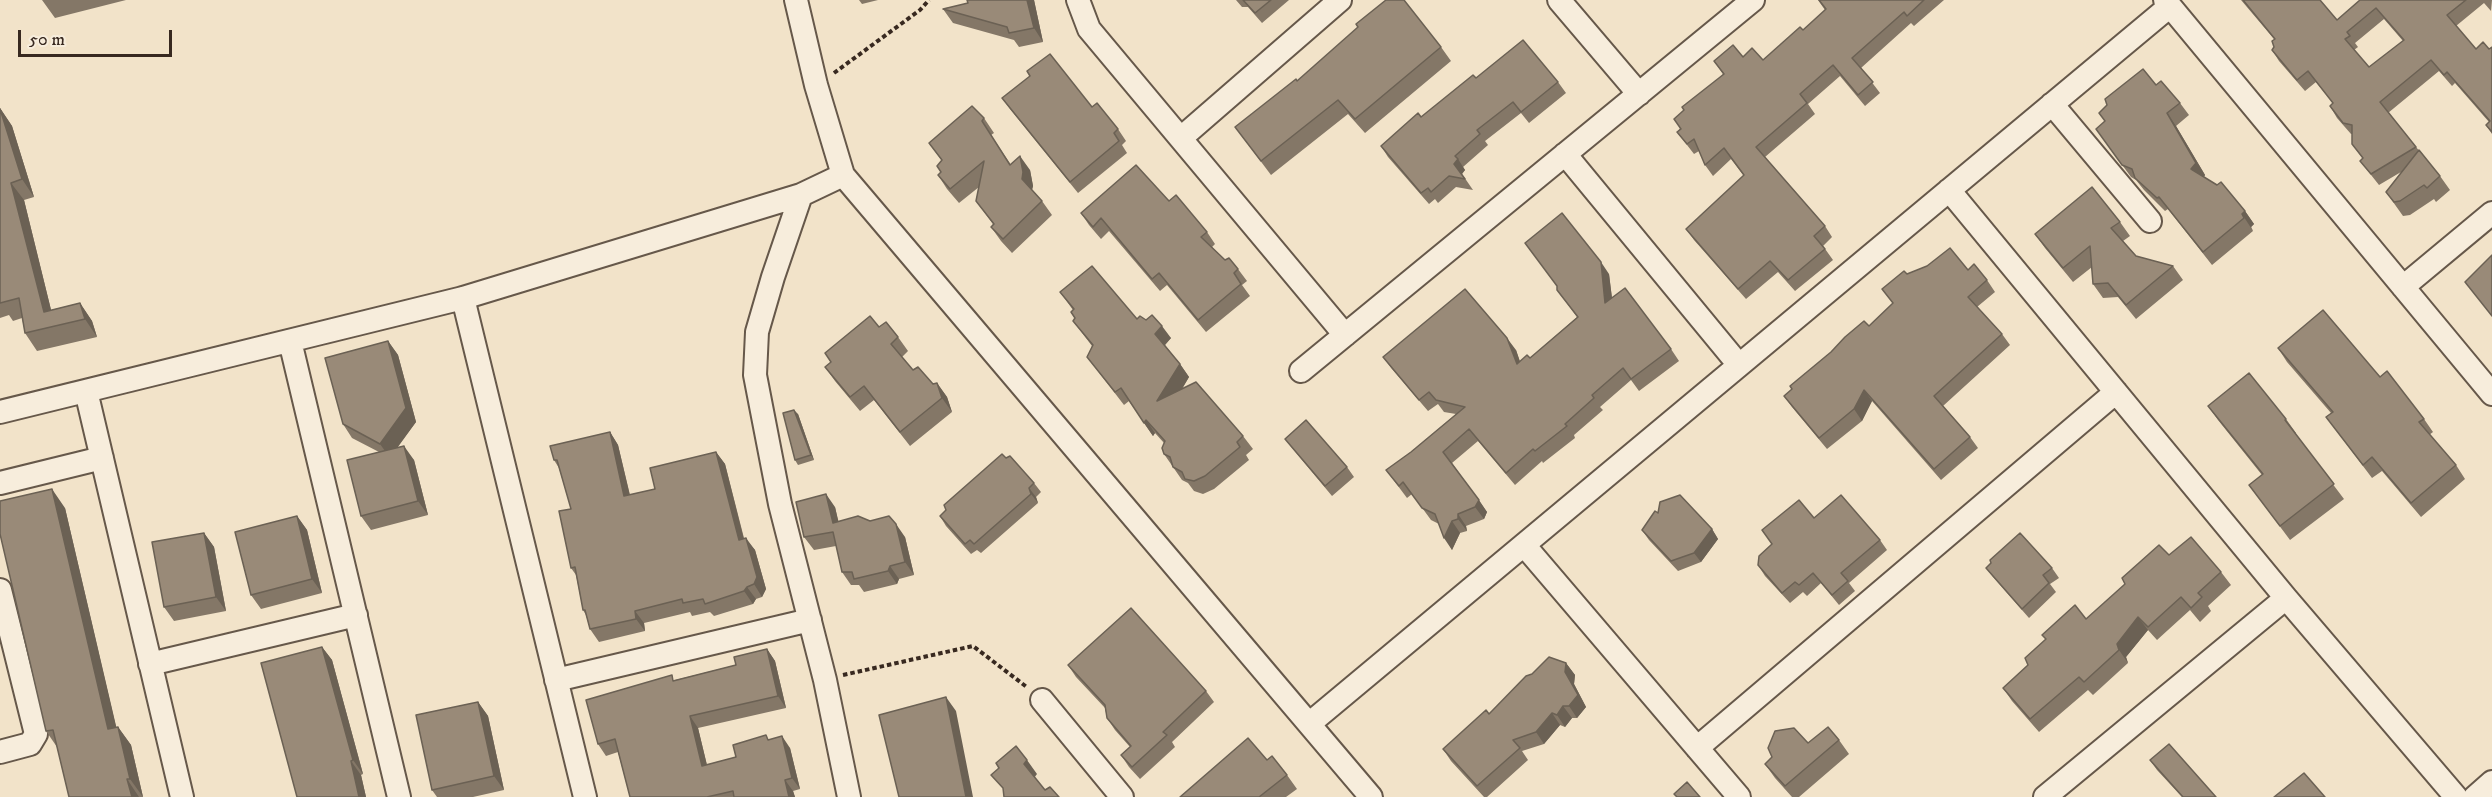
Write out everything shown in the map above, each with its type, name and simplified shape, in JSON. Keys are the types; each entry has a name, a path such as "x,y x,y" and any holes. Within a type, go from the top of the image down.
{"street":[{"path":"796,0 816,85 843,174 1371,797"},
{"path":"1078,0 1089,29 1345,335"},
{"path":"1181,138 1340,0"},
{"path":"1559,0 1639,94"},
{"path":"1301,371 1753,0"},
{"path":"1309,724 2052,104 2167,3 2492,394"},
{"path":"2052,104 2150,221"},
{"path":"1565,154 1739,365"},
{"path":"0,412 463,298 801,195 843,174"},
{"path":"1949,190 2286,598 2456,797"},
{"path":"801,195 757,332 755,375 780,504 825,680 849,797"},
{"path":"2403,287 2492,213"},
{"path":"463,298 585,797"},
{"path":"290,341 399,797"},
{"path":"86,391 182,797"},
{"path":"1697,748 2116,392"},
{"path":"0,483 102,458"},
{"path":"1524,545 1739,797"},
{"path":"0,590 36,734 30,744 0,752"},
{"path":"2045,797 2286,598"},
{"path":"150,664 356,615"},
{"path":"556,680 810,620"},
{"path":"1042,700 1122,797"},
{"path":"2475,797 2492,782"}],"path":[{"path":"816,85 920,10 929,0"},
{"path":"825,680 973,646 1042,700"}],"building":[{"path":"967,0 1027,0 1034,28 1009,33 1007,27 943,9 968,3"},
{"path":"1243,0 1271,0 1255,13"},
{"path":"1386,0 1404,0 1441,47 1355,119 1338,100 1261,161 1235,127 1296,79 1297,81 1358,27 1356,24"},
{"path":"1819,0 1924,0 1907,16 1904,12 1852,58 1873,82 1858,95 1833,65 1800,94 1807,103 1756,147 1825,226 1814,236 1825,249 1788,280 1770,261 1738,289 1686,229 1744,175 1724,148 1705,165 1694,139 1687,144 1677,132 1681,129 1674,119 1684,110 1682,107 1724,74 1714,61 1733,45 1743,57 1752,48 1763,60 1800,27 1803,30 1826,9"},
{"path":"2243,0 2320,0 2337,20 2360,0 2466,0 2447,15 2476,49 2483,42 2489,49 2492,47 2492,132 2486,125 2490,121 2447,72 2444,75 2431,60 2380,102 2416,147 2371,174 2360,161 2363,158 2352,144 2352,125 2343,123 2330,106 2333,103 2308,71 2297,80 2272,50 2274,47 2272,41 2275,39","holes":["2376,8 2404,40 2369,67 2345,39 2350,36 2347,32"]},
{"path":"1523,40 1558,82 1521,112 1513,102 1477,130 1480,134 1455,156 1458,159 1454,164 1465,179 1449,176 1431,192 1428,188 1421,193 1381,146 1418,113 1421,117 1473,75 1476,78"},
{"path":"1050,54 1092,107 1097,103 1118,129 1114,133 1119,141 1070,182 1002,98 1030,76 1027,71"},
{"path":"2143,69 2156,85 2161,81 2180,103 2167,113 2196,163 2191,169 2217,185 2221,182 2245,211 2242,214 2244,218 2203,252 2159,197 2157,198 2135,178 2132,169 2122,165 2096,129 2105,121 2099,113 2107,105 2105,99"},
{"path":"972,106 984,118 982,121 1010,165 1020,156 1022,179 1042,201 1003,239 991,227 994,224 976,201 984,161 950,189 938,175 941,172 937,166 942,160 929,143"},
{"path":"0,109 22,179 11,183 44,312 80,303 85,319 25,333 19,298 0,303"},
{"path":"2419,150 2440,176 2427,188 2424,185 2400,201 2394,202 2386,192"},
{"path":"1136,165 1169,201 1176,195 1207,232 1201,237 1225,260 1229,258 1238,269 1234,273 1241,284 1198,320 1159,273 1152,279 1101,218 1093,227 1081,213"},
{"path":"2092,187 2120,222 2111,228 2136,256 2173,266 2126,305 2108,283 2093,284 2090,246 2063,268 2035,234"},
{"path":"1562,213 1601,262 1605,303 1625,288 1671,349 1631,379 1623,368 1592,395 1594,398 1565,424 1567,426 1535,451 1533,449 1506,473 1469,429 1443,452 1479,500 1475,507 1458,514 1458,519 1452,521 1444,538 1435,514 1422,508 1403,482 1399,486 1386,470 1465,407 1436,400 1429,392 1419,400 1383,357 1465,289 1507,338 1517,364 1527,355 1530,358 1578,317 1525,243"},
{"path":"1950,248 1968,270 1974,264 1987,280 1968,297 2002,334 1934,396 1970,437 1934,469 1864,390 1854,409 1819,438 1784,396 1792,389 1790,386 1864,321 1869,326 1893,303 1882,289 1904,271 1907,274 1927,266"},
{"path":"2492,255 2492,316 2465,282"},
{"path":"1092,266 1137,319 1140,316 1146,320 1152,315 1162,326 1155,334 1180,364 1157,401 1196,382 1243,436 1237,442 1240,447 1205,476 1194,481 1185,479 1182,472 1173,467 1170,457 1164,454 1162,448 1165,441 1146,420 1144,423 1121,388 1115,392 1087,357 1093,345 1073,321 1075,318 1071,312 1074,309 1060,292"},
{"path":"2323,310 2380,377 2387,371 2424,419 2419,422 2456,465 2411,503 2372,457 2363,465 2326,417 2333,412 2278,348"},
{"path":"870,316 879,327 886,322 898,337 891,344 913,370 918,367 933,384 937,383 942,398 900,432 864,386 850,397 825,367 831,362 825,353"},
{"path":"388,341 406,408 380,444 343,424 325,358"},
{"path":"2249,373 2334,484 2280,526 2249,485 2263,474 2208,406"},
{"path":"794,410 811,455 795,460 783,413"},
{"path":"1306,420 1347,467 1325,486 1285,439"},
{"path":"610,432 624,496 655,489 650,468 716,452 739,540 746,538 757,577 754,584 744,591 705,604 703,599 683,603 682,599 635,611 636,619 590,629 585,610 583,610 575,567 571,568 559,511 571,509 557,460 554,460 550,446"},
{"path":"404,446 418,501 361,516 347,460"},
{"path":"1002,454 1006,458 1010,456 1034,483 1029,488 1031,494 974,544 970,540 965,544 940,516 946,510 944,505"},
{"path":"52,489 108,729 118,727 132,797 69,797 53,730 46,731 0,534 0,501"},
{"path":"826,494 833,523 858,516 870,521 889,516 896,524 905,562 890,566 888,571 854,579 852,572 842,572 833,532 804,537 796,502"},
{"path":"1680,495 1712,529 1694,553 1671,561 1642,530 1655,511 1658,513 1660,502"},
{"path":"1841,495 1880,540 1841,573 1848,581 1832,595 1813,573 1799,585 1795,582 1782,593 1758,565 1759,556 1772,544 1762,530 1799,500 1814,518"},
{"path":"297,516 312,579 251,595 235,532"},
{"path":"204,533 216,597 164,607 152,542"},
{"path":"2020,533 2052,568 2043,575 2049,583 2022,609 1986,568 1991,563 1990,560"},
{"path":"2191,537 2221,572 2198,593 2202,597 2191,608 2181,597 2148,627 2138,617 2117,644 2119,650 2084,682 2079,677 2030,719 2003,688 2028,665 2025,658 2046,639 2042,635 2075,605 2086,619 2125,584 2122,578 2159,545 2169,555"},
{"path":"1131,608 1206,691 1163,732 1167,735 1132,767 1121,755 1131,746 1107,718 1105,705 1068,665"},
{"path":"322,647 353,760 351,761 359,797 297,797 261,663"},
{"path":"767,649 778,696 690,716 702,766 736,757 733,745 766,735 768,740 782,736 792,778 785,780 789,797 734,797 733,791 707,797 630,797 615,739 598,744 586,700 672,675 673,681 736,665 734,657"},
{"path":"1549,657 1566,663 1565,672 1578,695 1569,706 1563,706 1557,715 1552,713 1536,732 1513,740 1520,748 1477,786 1443,749 1486,710 1489,714 1526,676 1532,674"},
{"path":"946,697 966,797 899,797 879,715"},
{"path":"478,702 494,776 432,790 416,715"},
{"path":"1828,727 1839,740 1785,786 1765,764 1772,757 1768,748 1775,731 1794,728 1808,743"},
{"path":"1248,738 1267,760 1272,756 1287,775 1259,797 1180,797"},
{"path":"2169,744 2216,797 2183,797 2150,760"},
{"path":"1016,746 1027,760 1024,764 1045,790 1050,787 1059,797 1004,797 1003,788 991,775 999,768 996,763"},
{"path":"2304,773 2325,797 2274,797"},
{"path":"1687,782 1700,797 1677,797 1674,794"}]}
